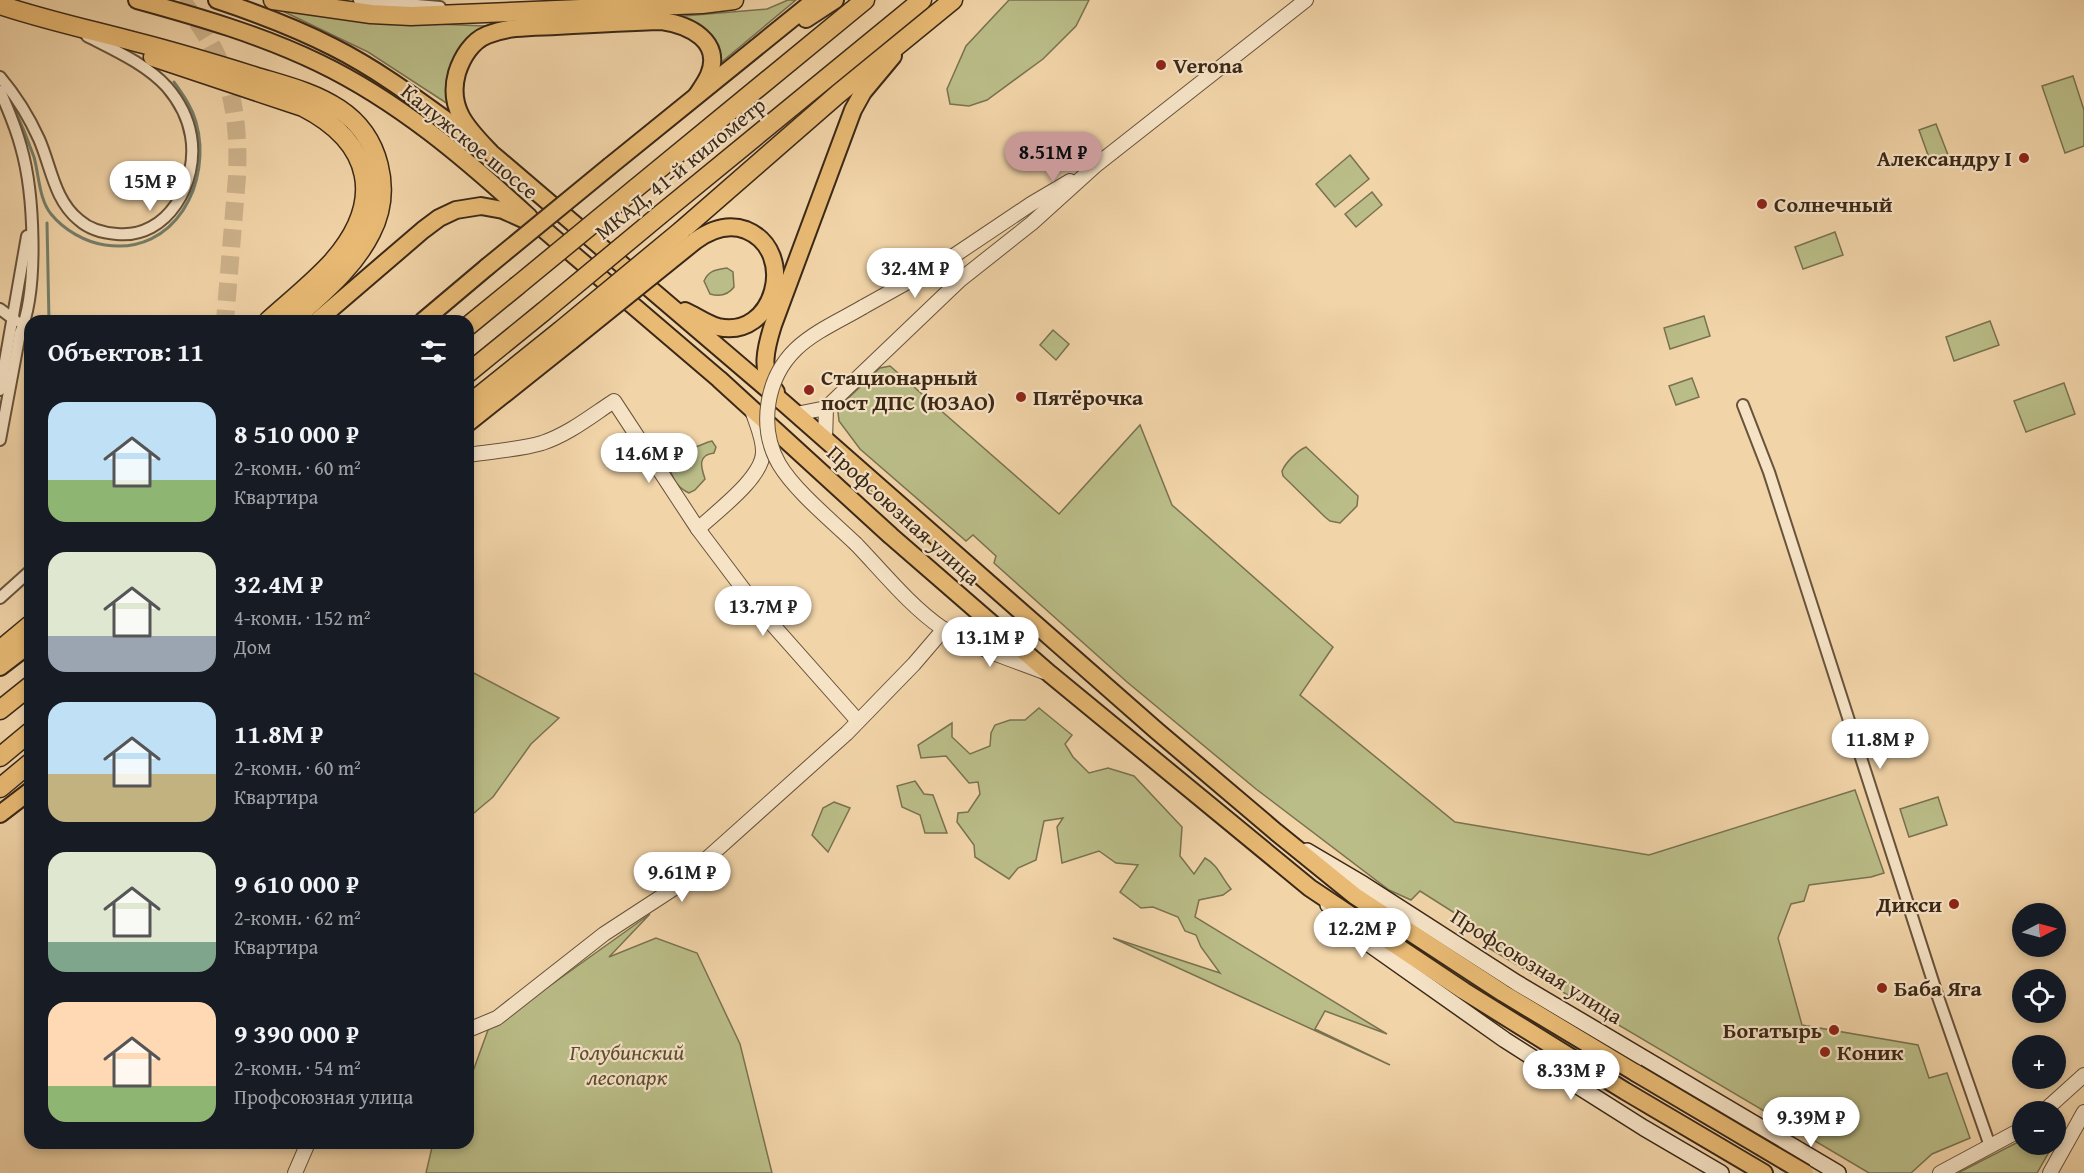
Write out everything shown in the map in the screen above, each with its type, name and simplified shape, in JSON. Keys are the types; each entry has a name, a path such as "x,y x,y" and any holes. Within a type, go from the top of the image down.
{"highway":[{"path":"273,0 372,14 411,16 702,4 734,0"},
{"name":"МКАД, 41-й километр","path":"474,321 865,0"},
{"name":"МКАД, 41-й километр","path":"474,368 922,0"},
{"path":"474,401 565,336 688,236 753,170 838,94 953,0"},
{"path":"0,5 303,107 333,125 354,149 361,164 365,180 365,197 361,215 354,230 332,261 274,315"},
{"path":"50,21 189,56 310,94 328,102 353,120 375,151 381,171 383,192 380,213 366,243 344,272 298,315"},
{"path":"0,650 24,630"},
{"path":"0,710 24,691"},
{"path":"0,757 24,737"},
{"path":"0,788 24,768"}],"main road":[{"name":"Калужское шоссе","path":"137,0 251,34 319,63 370,91 448,146 719,379"},
{"name":"Калужское шоссе","path":"217,0 334,47 406,91 491,153"},
{"path":"430,315 814,0"},
{"path":"744,58 835,0"},
{"path":"697,95 709,74 712,61 710,50 702,37 691,28 662,21 522,27 486,35 475,42 465,55 454,83 454,95 462,120 491,153 791,409"},
{"path":"791,409 768,381 765,373 768,341 773,325 853,110 869,85 912,34"},
{"path":"324,315 423,230 439,218 456,210 469,206 491,206 541,227"},
{"path":"474,418 565,336 635,288 688,236 725,227 741,229 762,241 772,254 776,270 775,286 766,309 748,324 725,328 710,324 663,300"},
{"name":"Профсоюзная улица","path":"719,379 891,536 1050,674 1310,888 1362,939 1505,1040 1644,1128 1721,1173"},
{"name":"Профсоюзная улица","path":"791,409 1148,723 1355,896 1503,993 1803,1173"},
{"path":"0,667 24,649"},
{"path":"0,814 24,796"},
{"name":"Профсоюзная улица","path":"1276,832 1363,884 1517,982 1838,1173"},
{"name":"Профсоюзная улица","path":"1310,888 1464,991 1625,1091 1764,1173"},
{"path":"1782,1139 1795,1153 1803,1173"}],"street":[{"path":"360,0 413,6 506,11"},
{"path":"791,409 826,408 960,280 1032,223 1095,166 1306,0"},
{"path":"0,77 30,120 42,145 58,194 71,214 91,228 114,234 135,234 154,227 170,214 188,175 192,150 188,123 175,98 151,73 119,52 78,31"},
{"path":"0,91 21,146 26,169 32,242 26,315"},
{"path":"1050,674 1005,657 944,629 926,615 790,479 771,445 767,411 773,383 783,365 811,338 949,259 1031,204 1095,166"},
{"path":"0,390 30,214"},
{"path":"18,292 0,306 14,318 20,333"},
{"path":"0,440 24,322"},
{"path":"474,453 522,448 542,443 578,426 614,400 698,528 756,606 858,721"},
{"path":"1743,405 1773,482 1942,1008 1990,1146"},
{"path":"825,440 826,408"},
{"path":"698,528 750,479 761,464 764,452 762,439 752,410"},
{"path":"0,598 24,576"},
{"path":"474,1028 497,1018 604,934 673,889 751,821 858,721 914,664 944,629"},
{"path":"2055,1101 2084,1075"},
{"path":"2050,1173 2084,1112"},
{"path":"1940,1173 2012,1134"},
{"path":"295,1173 305,1149"}],"green space":[{"path":"788,0 796,0 718,65 707,39 697,27 682,19 672,17 767,9"},
{"path":"1009,0 1089,0 1076,26 1043,59 987,100 969,106 950,104 947,89 966,46"},
{"path":"270,5 385,22 485,26 485,29 472,39 451,106 368,52"},
{"path":"2073,76 2084,110 2084,146 2065,153 2042,86"},
{"path":"1936,124 1950,160 1932,166 1919,130"},
{"path":"1350,155 1369,179 1335,207 1316,184"},
{"path":"1372,192 1382,205 1356,227 1345,214"},
{"path":"1835,232 1843,255 1803,269 1795,247"},
{"path":"727,268 733,272 734,287 724,295 710,294 704,281 706,277 713,271"},
{"path":"1704,316 1710,336 1670,349 1664,328"},
{"path":"1990,321 1999,345 1954,361 1946,337"},
{"path":"1053,330 1069,344 1056,360 1040,345"},
{"path":"890,366 1059,514 1140,425 1172,505 1333,647 1300,695 1455,822 1649,855 1855,790 1884,873 1871,877 1809,885 1804,901 1791,904 1778,938 1802,1025 1918,1045 1929,1078 1947,1073 1970,1138 1932,1154 1911,1173 1869,1173 1485,946 1491,936 1420,891 1411,900 1389,890 1256,789 1127,682 994,563 996,556 973,535 966,541 860,449 839,421 838,412 841,405 880,368"},
{"path":"1692,378 1699,397 1676,405 1669,386"},
{"path":"2064,383 2075,414 2026,432 2014,401"},
{"path":"663,439 693,447 712,441 716,447 714,453 703,459 705,479 695,490 689,493 674,480 659,453 659,445"},
{"path":"1306,447 1358,496 1357,506 1340,523 1330,521 1325,517 1283,476 1282,471 1286,464"},
{"path":"474,673 559,718 531,744 493,797 474,813"},
{"path":"1039,708 1072,735 1065,744 1073,757 1089,773 1108,768 1134,776 1182,827 1180,856 1194,874 1205,858 1216,868 1231,889 1223,895 1199,900 1195,917 1387,1034 1325,1011 1315,1029 1390,1065 1113,938 1220,973 1201,947 1196,935 1185,931 1178,917 1153,907 1141,908 1120,892 1138,865 1116,863 1099,851 1062,863 1057,827 1063,818 1044,821 1036,860 1018,868 1009,879 975,857 974,845 957,822 958,813 968,812 980,794 978,782 969,783 946,756 921,758 918,745 952,723 952,737 970,754 990,746 991,733 995,725 1010,720 1025,720"},
{"path":"915,781 924,794 933,795 947,833 925,833 920,815 902,807 897,786"},
{"path":"1938,797 1947,825 1909,837 1900,809"},
{"path":"834,802 850,808 828,852 812,835 823,808"},
{"name":"Голубинский лесопарк","path":"650,914 609,957 656,938 697,953 740,1044 772,1173 426,1173 432,1149 474,1149 474,1068 488,1030"},
{"path":"2012,1145 2012,1155 2047,1155 2037,1173 1958,1173"}],"waterway":[{"path":"13,106 34,157 47,208 56,220 90,241 105,245 130,245 151,239 169,227 183,210 193,190 199,168 200,145 196,122 190,106 174,82"},
{"path":"47,223 49,315"}],"tunnel":[{"path":"181,0 210,41 220,62 233,104 237,177 226,315"}],"place":[{"name":"Verona","path":"1161,65"},
{"name":"Александру I","path":"2024,158"},
{"name":"Солнечный","path":"1762,204"},
{"name":"Стационарный пост ДПС (ЮЗАО)","path":"809,390"},
{"name":"Пятёрочка","path":"1021,397"},
{"name":"Дикси","path":"1954,904"},
{"name":"Баба Яга","path":"1882,988"},
{"name":"Богатырь","path":"1834,1030"},
{"name":"Коник","path":"1825,1052"}]}
